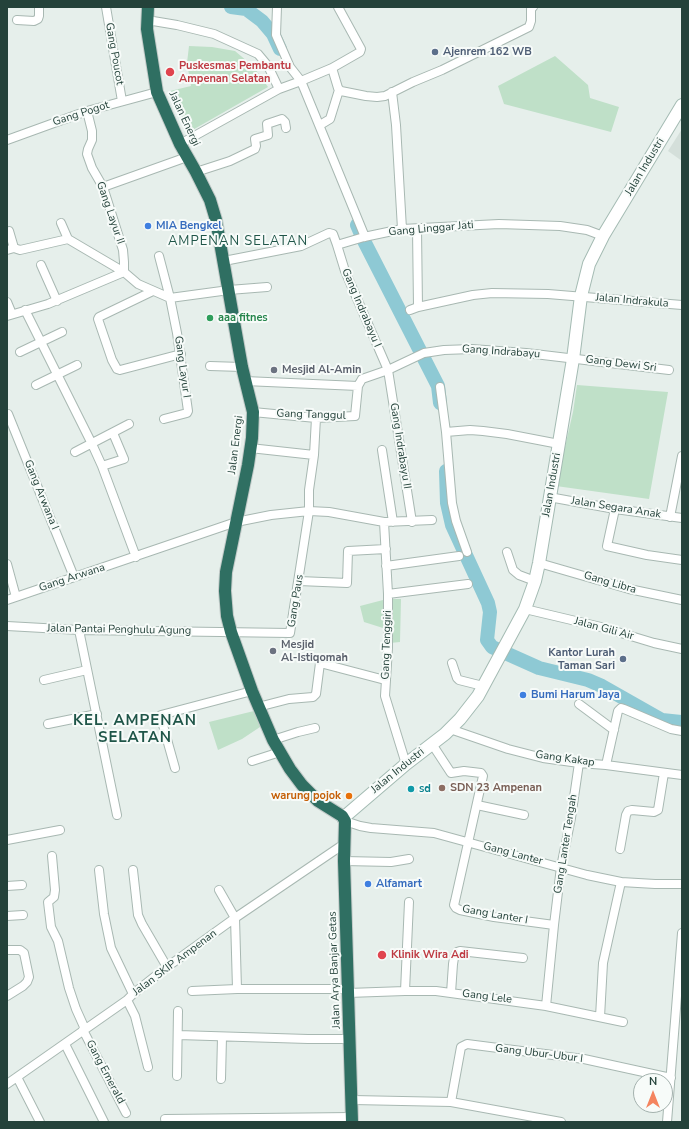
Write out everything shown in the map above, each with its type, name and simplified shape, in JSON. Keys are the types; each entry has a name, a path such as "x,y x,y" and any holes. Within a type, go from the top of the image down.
{"highway":[{"name":"Jalan Energi","path":"148,7 147,20 149,43 157,92 180,144 210,200 216,220 242,367 253,412 252,438 225,580 226,606 231,632 258,707 280,752 296,778 308,792 344,820"},
{"name":"Jalan Arya Banjar Getas","path":"344,820 352,1120"}],"street":[{"path":"17,20 34,21 38,19 39,7"},
{"name":"Gang Poucot","path":"106,7 122,101"},
{"path":"277,7 276,35 290,67 320,126 363,238"},
{"path":"180,144 279,89 332,68 361,51 338,7"},
{"path":"339,90 366,96 385,96 529,27 532,21 531,9 533,7"},
{"path":"147,20 177,25 214,34 258,54 268,66 279,89"},
{"path":"320,126 330,120 339,90 332,68"},
{"name":"Gang Pogot","path":"7,140 87,111 157,92"},
{"path":"392,92 396,125 402,229"},
{"name":"Jalan Industri","path":"344,820 406,764 450,729 468,710 525,610 535,581 539,563 573,359 581,296 589,264 603,236 682,105"},
{"name":"Gang Layur II","path":"87,111 92,131 92,140 87,154 92,168 103,187 123,250 124,272"},
{"path":"196,172 230,161 255,149 255,139 268,136 267,124 282,119 285,122 286,128"},
{"path":"103,187 187,157"},
{"path":"61,223 68,239 124,272 138,284 170,298 229,290 267,287"},
{"name":"Gang Linggar Jati","path":"337,245 402,229 499,224 560,226 587,230 603,236"},
{"path":"417,228 418,307"},
{"path":"9,231 11,249 20,250 68,239"},
{"path":"224,261 301,246 329,232 333,234 337,245"},
{"name":"Gang Indrabayu I","path":"337,245 345,271 388,370"},
{"name":"Gang Layur I","path":"159,256 170,298 181,354 188,411 187,413 164,419"},
{"path":"41,265 57,301"},
{"path":"7,302 9,315 57,301 124,272"},
{"path":"153,291 99,317 98,319 112,360 117,369 120,370 181,354"},
{"name":"Jalan Indrakula","path":"410,310 418,307 492,293 532,293 581,296 682,305"},
{"path":"25,310 102,466 136,556"},
{"path":"20,352 62,332"},
{"name":"Gang Indrabayu","path":"360,382 424,353 458,349 526,353 573,359"},
{"name":"Gang Dewi Sri","path":"573,359 670,370"},
{"path":"36,385 77,365"},
{"path":"210,366 242,367"},
{"name":"Gang Indrabayu II","path":"388,370 412,522"},
{"path":"245,381 360,382"},
{"name":"Gang Tanggul","path":"253,412 316,418 355,416 360,382"},
{"path":"386,566 463,554 452,504 446,432 440,387"},
{"name":"Gang Arwana I","path":"8,414 74,577"},
{"name":"Gang Paus","path":"231,632 290,633 309,511 309,490 314,455 316,418"},
{"path":"75,452 129,424"},
{"path":"446,432 470,430 483,431 559,444"},
{"path":"102,466 124,459 112,433"},
{"path":"250,448 314,455"},
{"name":"Gang Tenggiri","path":"382,450 388,522 386,548 388,594 388,648 385,680 386,700 406,764"},
{"path":"670,516 682,456"},
{"name":"Jalan Segara Anak","path":"549,497 615,509 682,518"},
{"path":"615,509 607,546 646,555 682,560"},
{"name":"Gang Arwana","path":"7,600 236,522 271,515 309,511 329,512 388,522 432,520"},
{"path":"299,581 347,583 348,550 386,548"},
{"path":"507,552 514,570 519,574 535,581"},
{"name":"Gang Libra","path":"539,563 629,589 682,600"},
{"path":"7,564 16,597"},
{"path":"388,594 468,584"},
{"name":"Jalan Gili Air","path":"525,610 601,627 654,643 682,649"},
{"name":"Jalan Pantai Penghulu Agung","path":"7,626 80,630 231,632"},
{"path":"80,630 117,815"},
{"path":"258,707 289,699 313,697 316,694 320,663 385,680"},
{"path":"452,663 459,680 483,686"},
{"path":"44,680 87,670"},
{"path":"175,768 161,715 252,691"},
{"path":"579,704 614,730"},
{"path":"606,765 618,711 621,708 671,729 682,731"},
{"path":"48,724 97,714"},
{"path":"273,740 315,728"},
{"name":"Gang Kakap","path":"450,729 508,749 543,758 682,775"},
{"path":"432,744 451,773 464,771 482,773 483,776 468,842"},
{"path":"252,761 280,752"},
{"name":"Gang Lanter Tengah","path":"546,1006 561,867 571,818 579,763"},
{"path":"620,849 628,811 654,812 658,810 664,773"},
{"path":"477,805 524,815"},
{"name":"Gang Lanter","path":"344,820 360,826 371,828 434,833 620,882 682,884"},
{"path":"7,840 60,830"},
{"name":"Gang Lanter I","path":"468,842 454,905 456,908 494,917 554,925"},
{"name":"Jalan SKIP Ampenan","path":"7,1084 130,997 167,967 235,918 344,844"},
{"name":"Gang Emerald","path":"52,856 55,890 54,897 48,902 51,927 60,948 69,988 84,1029 126,1113"},
{"path":"344,861 391,862 409,859"},
{"path":"99,870 104,914 111,948 130,997 148,1067"},
{"path":"133,870 138,915 167,967"},
{"path":"600,1017 603,963 620,882"},
{"path":"7,886 22,885"},
{"path":"218,890 235,918 237,989"},
{"path":"405,991 409,902"},
{"path":"7,916 23,915"},
{"path":"672,1073 682,933"},
{"path":"7,950 20,950 24,953 29,977 28,982 7,996"},
{"path":"452,993 453,964 457,952 460,951 523,958"},
{"name":"Gang Lele","path":"192,991 237,989 436,991 546,1006 623,1022"},
{"path":"177,1076 178,1011"},
{"path":"178,1036 350,1039"},
{"path":"221,1078 222,1037"},
{"path":"65,1044 104,1122"},
{"name":"Gang Ubur-Ubur I","path":"451,1102 461,1047 463,1044 584,1059 649,1073"},
{"path":"17,1077 40,1122"},
{"path":"352,1100 451,1102 561,1122"},
{"path":"165,1119 352,1120"}],"shaded area":[{"path":"682,129 682,161 668,151"}],"green space":[{"path":"189,46 212,47 235,51 254,67 268,87 189,132 170,91 191,86 187,63"},
{"path":"555,56 588,85 590,98 619,107 611,132 504,104 498,86"},
{"path":"577,385 668,392 649,499 556,486 573,412"},
{"path":"390,599 401,599 400,642 390,643"},
{"path":"383,600 383,628 364,622 360,606"},
{"path":"258,710 263,725 242,739 218,750 209,722"}],"waterway":[{"path":"231,7 246,9 262,21 273,34 280,49"},
{"path":"357,225 438,386 440,403"},
{"path":"446,471 447,503 452,525 488,603 490,612 487,640 492,647 539,668 588,680 602,686 662,720 681,722"}],"place":[{"name":"Ajenrem 162 WB","path":"435,52"},
{"name":"Puskesmas Pembantu Ampenan Selatan","path":"170,72"},
{"name":"MIA Bengkel","path":"148,226"},
{"name":"aaa fitnes","path":"210,318"},
{"name":"Mesjid Al-Amin","path":"274,370"},
{"name":"Mesjid Al-Istiqomah","path":"273,651"},
{"name":"Kantor Lurah Taman Sari","path":"623,659"},
{"name":"Bumi Harum Jaya","path":"523,695"},
{"name":"SDN 23 Ampenan","path":"442,788"},
{"name":"sd","path":"411,789"},
{"name":"warung pojok","path":"349,796"},
{"name":"Alfamart","path":"368,884"},
{"name":"Klinik Wira Adi","path":"382,955"}],"district":[{"name":"AMPENAN SELATAN","path":"238,242"},
{"name":"KEL. AMPENAN SELATAN","path":"135,730"}]}
